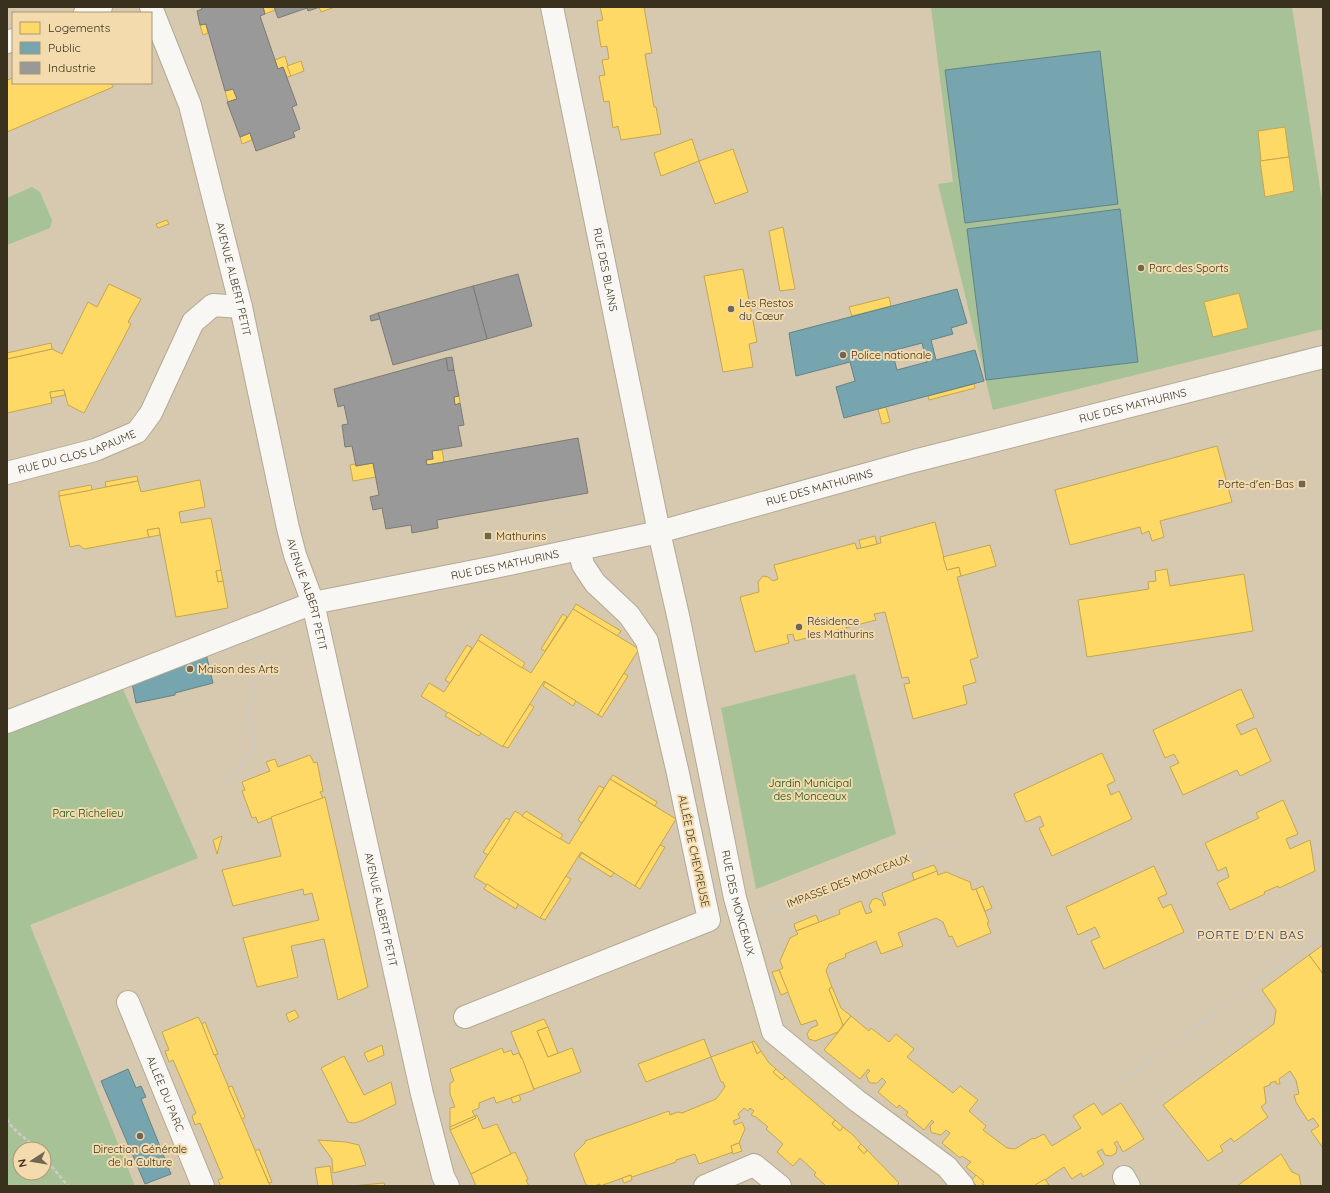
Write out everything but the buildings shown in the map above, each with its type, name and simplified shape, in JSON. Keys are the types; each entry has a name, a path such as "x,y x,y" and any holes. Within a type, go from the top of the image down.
{"street":[{"path":"88,12 101,7"},
{"name":"AVENUE ALBERT PETIT","path":"151,7 190,105 240,307 288,528 295,555 313,603 422,1094 443,1176 448,1186"},
{"name":"RUE DES BLAINS","path":"552,7 659,532"},
{"name":"RUE DU CLOS LAPAUME","path":"7,473 95,450 137,432 151,413 193,322 212,305 240,307"},
{"name":"RUE DES MATHURINS","path":"7,722 313,603 495,567 659,532 914,461 1323,357"},
{"name":"RUE DES MONCEAUX","path":"659,532 679,620 735,898 773,1032 856,1100 947,1167 963,1186"},
{"name":"ALLÉE DE CHEVREUSE","path":"465,1017 709,920 648,641 629,615 595,583 583,566 579,548"},
{"name":"ALLÉE DU PARC","path":"128,1002 203,1186"},
{"path":"704,1186 754,1164 780,1186"}],"path":[{"path":"226,780 255,748 248,715 259,663 275,631 273,618"},
{"name":"IMPASSE DES MONCEAUX","path":"742,923 955,840"},
{"path":"1122,1081 1323,934"},
{"path":"7,1119 8,1125 29,1141"},
{"path":"52,1167 68,1186"}],"green space":[{"name":"Parc des Sports","path":"931,7 1292,7 1323,207 1323,329 993,410 938,184 953,182"},
{"path":"32,187 40,192 52,220 50,228 7,245 7,198"},
{"name":"Jardin Municipal des Monceaux","path":"855,674 896,834 756,889 721,708"},
{"name":"Parc Richelieu","path":"121,685 198,858 30,925 135,1186 7,1186 7,730"}],"place":[{"name":"Parc des Sports","path":"1141,268"},
{"name":"Les Restos du Cœur","path":"731,309"},
{"name":"Police nationale","path":"843,355"},
{"name":"Porte-d'en-Bas","path":"1302,484"},
{"name":"Mathurins","path":"488,536"},
{"name":"Résidence les Mathurins","path":"799,627"},
{"name":"Maison des Arts","path":"190,669"},
{"name":"Direction Générale de la Culture","path":"140,1136"}],"district":[{"name":"PORTE D'EN BAS","path":"1251,934"}]}
